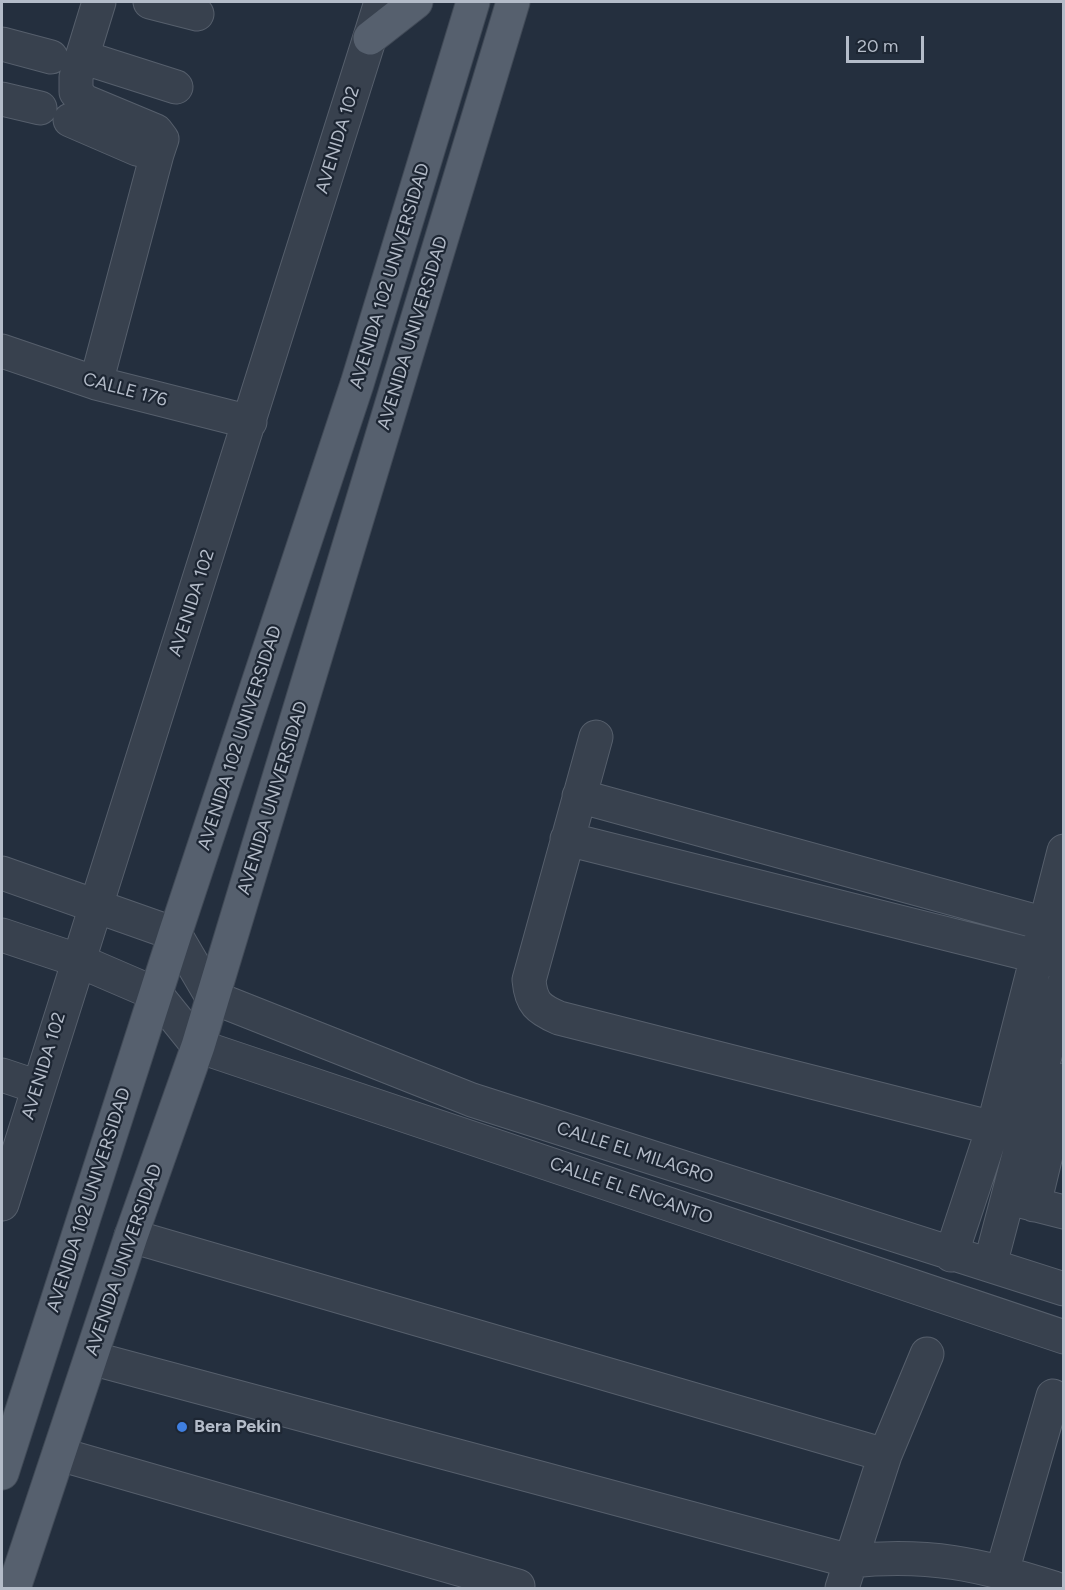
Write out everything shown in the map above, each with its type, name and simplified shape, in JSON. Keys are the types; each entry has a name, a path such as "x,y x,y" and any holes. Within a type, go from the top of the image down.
{"main road":[{"path":"370,38 416,2"},
{"name":"AVENIDA 102 UNIVERSIDAD","path":"2,1473 175,934 357,384 473,2"},
{"name":"AVENIDA UNIVERSIDAD","path":"14,1588 130,1236 198,1046 513,2"}],"street":[{"path":"66,57 99,2"},
{"path":"150,2 197,14"},
{"name":"AVENIDA 102","path":"2,1204 9,1156 38,1087 381,2"},
{"path":"2,44 66,57 176,87"},
{"path":"66,57 76,77 76,92 84,101 156,131 162,139 96,383"},
{"path":"2,99 40,108"},
{"path":"70,120 137,149 157,154"},
{"name":"CALLE 176","path":"2,351 96,383 250,422"},
{"path":"596,737 529,980 531,997 544,1011 559,1018 993,1128 1045,1148"},
{"path":"579,796 1053,926"},
{"path":"567,839 1049,960"},
{"path":"951,1255 1049,960 1064,851"},
{"path":"2,873 96,904 175,934 213,997"},
{"path":"2,935 77,960 156,994 198,1046"},
{"path":"990,1265 1035,1205 1045,1148 1064,984"},
{"name":"CALLE EL MILAGRO","path":"213,997 472,1100 951,1255 1064,1289"},
{"name":"CALLE EL ENCANTO","path":"198,1046 1064,1337"},
{"path":"2,1075 38,1087"},
{"path":"1045,1148 1064,1080"},
{"path":"973,1191 1035,1205"},
{"path":"130,1236 885,1455"},
{"path":"846,1575 885,1455 927,1354"},
{"path":"91,1358 846,1575 917,1557 1002,1572 1054,1588"},
{"path":"1002,1572 1053,1396"},
{"path":"59,1454 518,1586"}],"place":[{"name":"Bera Pekin","path":"182,1427"}]}
